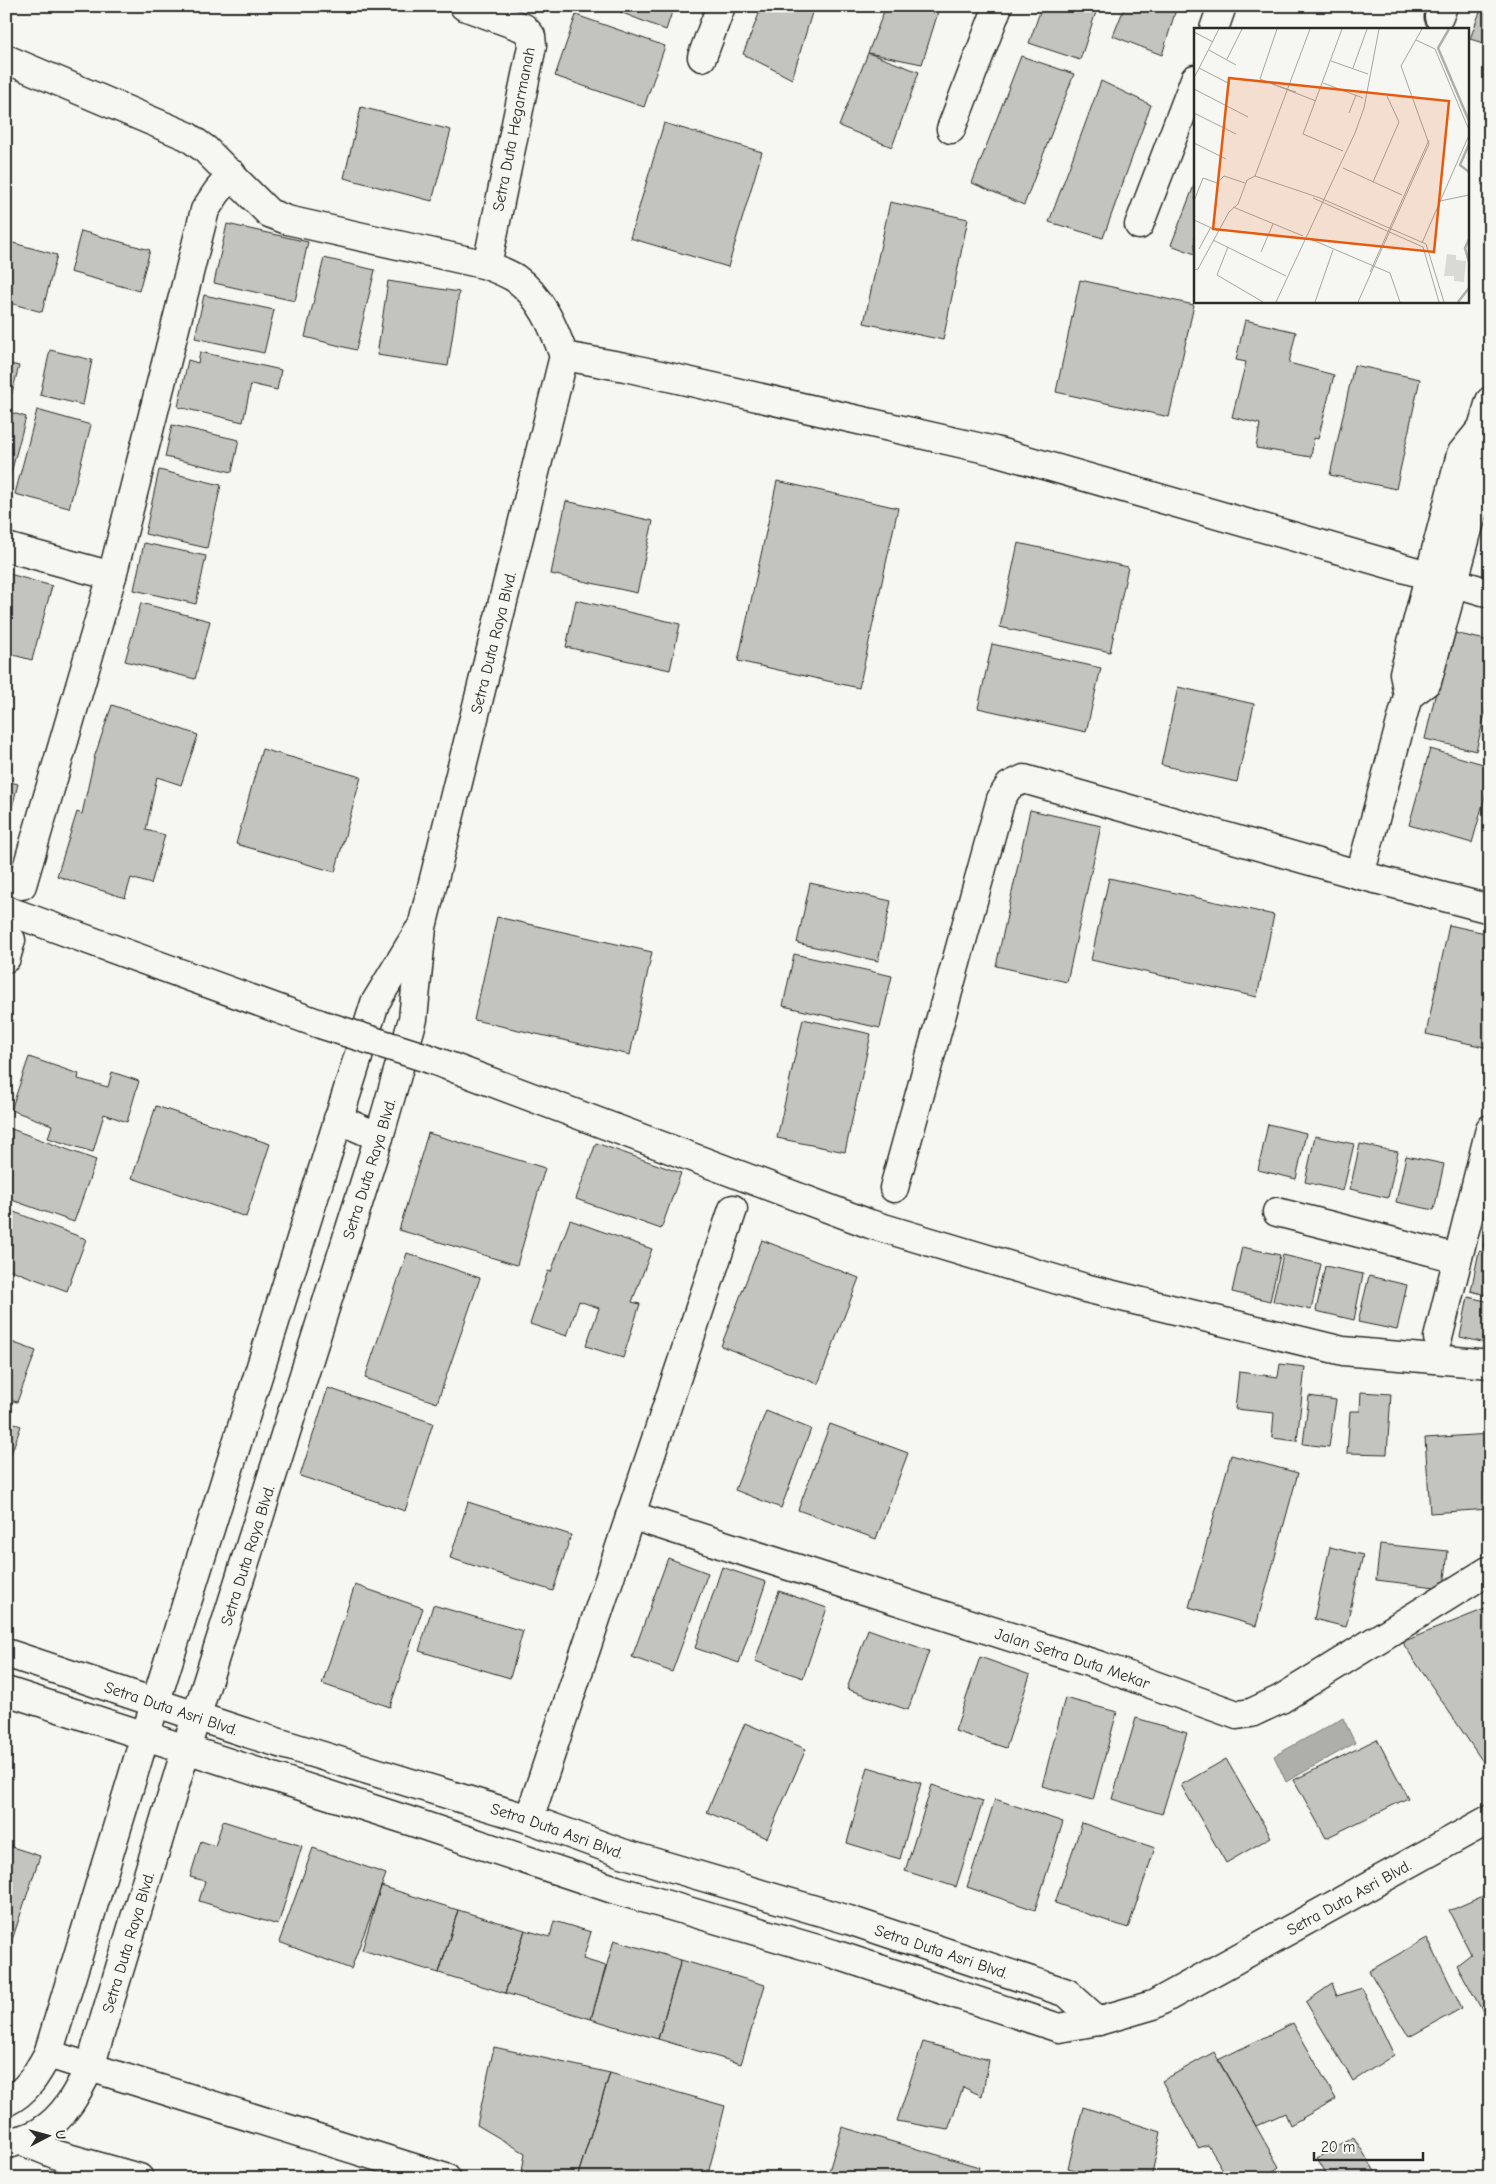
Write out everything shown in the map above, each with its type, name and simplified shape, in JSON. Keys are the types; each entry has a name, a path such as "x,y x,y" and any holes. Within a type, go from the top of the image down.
{"street":[{"name":"Setra Duta Hegarmanah","path":"464,6 524,28 531,36 532,46 487,265"},
{"path":"702,57 721,6"},
{"path":"951,129 998,6"},
{"path":"1214,28 1222,6"},
{"path":"6,59 187,136 205,149 232,174 269,212 287,220 487,265 515,278 537,301 554,328 564,356 625,367 995,451 1490,593"},
{"path":"1139,225 1194,82"},
{"path":"22,885 112,576 205,210 232,174"},
{"name":"Setra Duta Raya Blvd.","path":"13,2143 39,2133 58,2118 72,2101 90,2067 196,1716 379,1137 413,1019 422,926 564,356"},
{"path":"1360,875 1408,696 1404,673 1487,458 1482,428 1490,401"},
{"path":"6,547 112,576"},
{"path":"894,1188 1001,799 1009,786 1024,779 1360,875 1490,909"},
{"path":"6,910 320,1024 430,1060 870,1224 1085,1288 1343,1350 1490,1364"},
{"name":"Setra Duta Raya Blvd.","path":"6,2102 17,2097 36,2076 48,2054 145,1736 375,1003 422,926"},
{"path":"338,1119 379,1137"},
{"path":"1438,1338 1490,1129"},
{"path":"529,1819 733,1209"},
{"path":"1277,1212 1457,1258"},
{"name":"Jalan Setra Duta Mekar","path":"630,1515 1101,1666 1237,1715 1251,1713 1281,1699 1488,1571"},
{"name":"Setra Duta Asri Blvd.","path":"6,1653 196,1716 529,1819 622,1853 849,1920 1067,1993 1098,2021"},
{"name":"Setra Duta Asri Blvd.","path":"6,1691 416,1823 616,1890 834,1954 1059,2028 1098,2021 1153,2005 1490,1819"},
{"path":"416,1823 424,1788"},
{"path":"616,1890 622,1853"},
{"path":"834,1954 849,1920"},
{"path":"48,2054 446,2178"},
{"path":"13,2143 139,2178"}],"shaded area":[{"path":"1343,1718 1355,1743 1286,1782 1274,1756"}],"building":[{"path":"623,6 674,6 666,30 620,12"},
{"path":"762,6 814,6 792,79 743,54"},
{"path":"886,6 940,6 922,64 868,53"},
{"path":"1042,6 1098,6 1080,60 1029,43"},
{"path":"1125,6 1177,6 1162,55 1113,36"},
{"path":"1482,6 1490,6 1490,45 1470,39"},
{"path":"576,15 665,46 644,107 555,76"},
{"path":"868,53 919,72 892,147 839,126"},
{"path":"1021,56 1074,74 1024,205 972,183"},
{"path":"1101,81 1151,105 1103,238 1049,222"},
{"path":"361,107 451,130 432,201 344,178"},
{"path":"664,123 762,152 728,267 630,238"},
{"path":"1194,186 1194,254 1171,245"},
{"path":"890,202 968,219 943,340 864,323"},
{"path":"227,224 308,242 295,301 214,283"},
{"path":"81,231 150,250 139,291 70,272"},
{"path":"6,241 57,255 42,312 6,302"},
{"path":"324,258 375,270 356,350 305,337"},
{"path":"1080,280 1194,305 1169,417 1056,392"},
{"path":"388,281 459,292 448,366 377,355"},
{"path":"204,295 274,310 264,353 195,338"},
{"path":"1245,320 1296,332 1289,363 1334,375 1318,439 1314,438 1311,457 1256,448 1260,424 1232,417 1246,362 1236,360"},
{"path":"50,350 92,360 83,405 40,395"},
{"path":"200,352 281,370 277,390 251,384 243,422 178,407 188,360 198,363"},
{"path":"6,363 19,366 11,396 6,395"},
{"path":"1354,365 1420,379 1396,489 1330,475"},
{"path":"37,410 91,425 69,508 15,494"},
{"path":"6,411 26,417 6,492"},
{"path":"172,425 239,440 232,472 165,457"},
{"path":"159,470 221,485 207,548 145,534"},
{"path":"777,481 898,508 859,688 738,661"},
{"path":"566,501 653,521 637,593 551,574"},
{"path":"144,543 206,556 196,604 134,590"},
{"path":"1018,543 1128,567 1110,652 1000,627"},
{"path":"6,573 52,586 32,660 6,653"},
{"path":"576,600 680,624 670,670 566,647"},
{"path":"141,603 210,621 195,679 125,661"},
{"path":"1450,632 1490,641 1490,693 1476,751 1425,739"},
{"path":"992,644 1101,668 1086,732 978,708"},
{"path":"1178,687 1254,704 1237,782 1161,765"},
{"path":"112,705 198,735 181,785 157,777 146,830 165,835 151,884 131,878 125,898 57,876 77,812 82,814 95,755"},
{"path":"262,749 361,777 335,872 236,844"},
{"path":"1430,749 1490,766 1490,779 1472,843 1409,825"},
{"path":"6,781 18,784 6,831"},
{"path":"1030,810 1101,826 1067,982 996,966"},
{"path":"1109,878 1274,915 1257,997 1091,960"},
{"path":"810,883 891,901 878,961 797,943"},
{"path":"497,917 652,952 630,1055 474,1020"},
{"path":"1449,925 1490,934 1489,1048 1426,1034"},
{"path":"794,954 892,976 880,1028 783,1006"},
{"path":"803,1019 871,1034 845,1152 777,1138"},
{"path":"29,1057 79,1074 78,1079 108,1087 112,1072 139,1081 127,1122 104,1114 93,1152 48,1138 52,1125 11,1110"},
{"path":"156,1106 270,1144 246,1217 132,1178"},
{"path":"1268,1124 1306,1133 1296,1179 1258,1170"},
{"path":"6,1127 96,1160 74,1222 6,1198"},
{"path":"428,1133 545,1168 517,1265 399,1230"},
{"path":"1315,1136 1354,1144 1343,1191 1305,1182"},
{"path":"596,1143 681,1173 661,1229 576,1199"},
{"path":"1360,1144 1398,1152 1388,1198 1350,1189"},
{"path":"1406,1156 1444,1164 1434,1210 1396,1202"},
{"path":"6,1209 86,1239 67,1291 6,1268"},
{"path":"1490,1215 1490,1248 1483,1247"},
{"path":"570,1220 652,1249 632,1302 640,1304 623,1358 586,1346 599,1308 579,1301 567,1336 530,1324 548,1271 551,1272"},
{"path":"762,1240 859,1278 818,1384 721,1346"},
{"path":"1242,1247 1280,1255 1270,1301 1232,1292"},
{"path":"1479,1251 1490,1254 1490,1296 1471,1291"},
{"path":"407,1253 480,1278 437,1403 365,1378"},
{"path":"1283,1255 1321,1264 1311,1310 1273,1301"},
{"path":"1325,1266 1363,1274 1354,1320 1316,1311"},
{"path":"1369,1276 1407,1285 1397,1330 1358,1322"},
{"path":"1468,1297 1490,1302 1490,1344 1460,1337"},
{"path":"6,1340 36,1351 17,1402 6,1399"},
{"path":"1280,1364 1305,1367 1297,1441 1272,1438 1274,1413 1235,1409 1239,1372 1278,1377"},
{"path":"328,1388 433,1423 405,1511 300,1476"},
{"path":"1361,1392 1391,1394 1387,1454 1347,1453 1350,1411 1360,1411"},
{"path":"1309,1396 1336,1400 1329,1447 1303,1444"},
{"path":"766,1411 811,1429 781,1508 735,1490"},
{"path":"6,1421 21,1426 6,1468"},
{"path":"830,1424 908,1453 876,1539 798,1510"},
{"path":"1490,1434 1490,1509 1430,1513 1425,1438"},
{"path":"1231,1455 1298,1473 1256,1626 1189,1607"},
{"path":"468,1502 571,1535 553,1591 450,1558"},
{"path":"1380,1544 1448,1551 1444,1588 1376,1580"},
{"path":"1330,1547 1363,1555 1346,1627 1314,1619"},
{"path":"668,1558 708,1573 672,1672 632,1657"},
{"path":"722,1567 766,1582 739,1663 695,1648"},
{"path":"355,1585 423,1608 390,1707 322,1684"},
{"path":"779,1591 827,1608 803,1678 755,1661"},
{"path":"433,1605 523,1631 510,1678 419,1651"},
{"path":"1490,1607 1490,1757 1483,1762 1402,1642"},
{"path":"868,1629 929,1651 908,1710 847,1689"},
{"path":"980,1657 1030,1675 1006,1748 955,1731"},
{"path":"1065,1698 1117,1712 1093,1800 1042,1786"},
{"path":"1136,1718 1187,1733 1162,1814 1112,1799"},
{"path":"745,1723 806,1749 767,1838 707,1812"},
{"path":"1377,1739 1408,1798 1326,1838 1294,1780"},
{"path":"1226,1759 1271,1837 1226,1863 1181,1785"},
{"path":"868,1767 921,1783 900,1859 847,1843"},
{"path":"932,1785 983,1801 956,1887 905,1871"},
{"path":"995,1799 1063,1822 1035,1910 967,1887"},
{"path":"223,1821 302,1846 278,1925 199,1901 205,1881 190,1877 201,1841 215,1846"},
{"path":"1082,1823 1155,1848 1128,1928 1055,1903"},
{"path":"6,1845 40,1856 6,1958"},
{"path":"313,1848 386,1874 351,1969 279,1942"},
{"path":"381,1886 458,1910 439,1973 362,1950"},
{"path":"1490,1893 1490,2009 1483,2012 1457,1965 1471,1954 1449,1911"},
{"path":"458,1910 525,1930 505,1993 439,1973"},
{"path":"554,1921 591,1932 583,1959 606,1966 591,2019 505,1993 525,1930 550,1937"},
{"path":"1427,1938 1462,2008 1409,2037 1369,1971"},
{"path":"614,1940 681,1960 658,2039 591,2019"},
{"path":"681,1960 765,1985 741,2064 658,2039"},
{"path":"1332,1984 1337,1996 1362,1988 1394,2055 1353,2081 1306,2002"},
{"path":"1293,2023 1336,2099 1290,2125 1285,2113 1256,2126 1218,2060"},
{"path":"923,2042 989,2060 982,2096 963,2087 948,2130 897,2121"},
{"path":"494,2047 610,2073 577,2178 521,2178 525,2153 477,2125"},
{"path":"1214,2052 1279,2167 1264,2178 1228,2178 1208,2145 1198,2148 1162,2081"},
{"path":"610,2073 725,2106 707,2178 577,2178"},
{"path":"1083,2107 1161,2132 1151,2178 1105,2178 1068,2168"},
{"path":"842,2127 979,2167 976,2178 827,2178"},
{"path":"1353,2136 1379,2178 1329,2178 1317,2158"}]}
